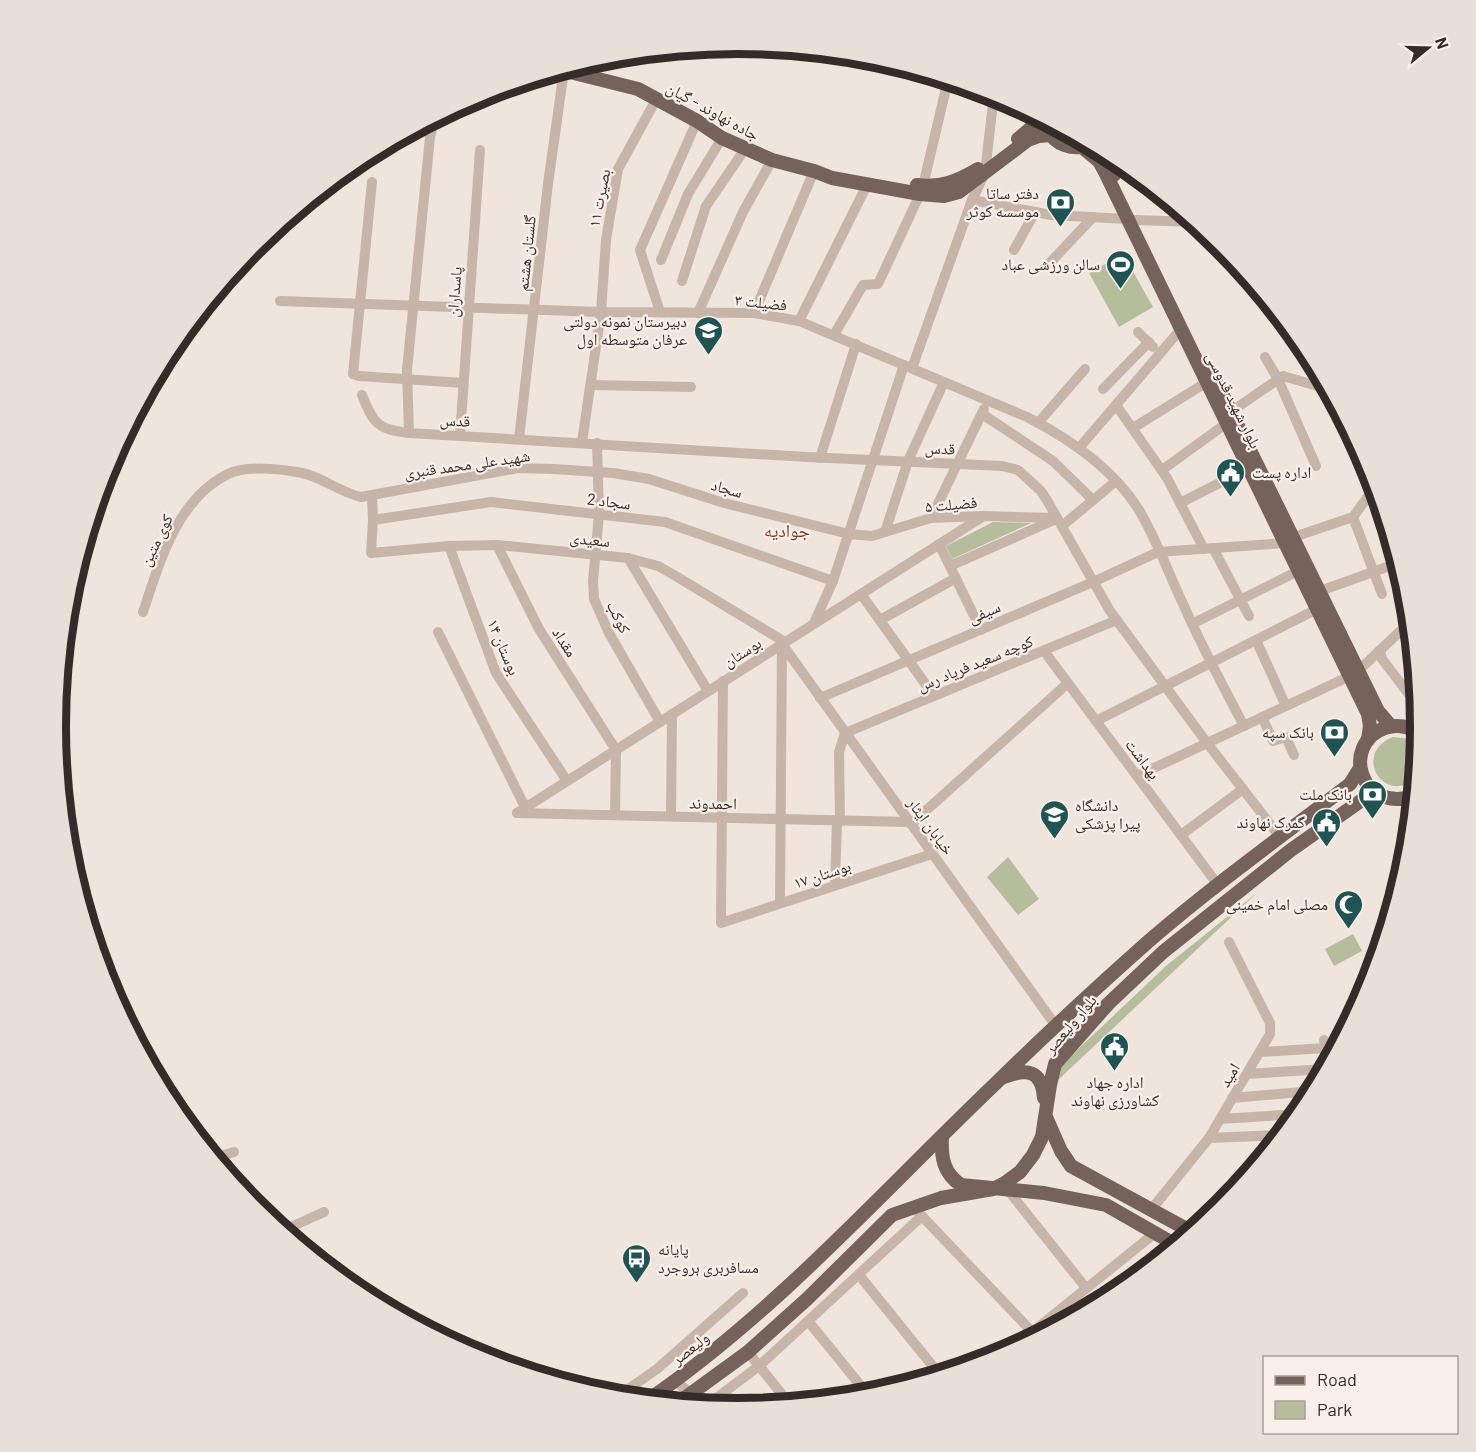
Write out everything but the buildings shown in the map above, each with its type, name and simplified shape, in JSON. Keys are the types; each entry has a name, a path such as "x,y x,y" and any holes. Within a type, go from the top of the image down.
{"main road":[{"name":"جاده نهاوند - گیان","path":"579,74 622,83 657,98 722,138 772,160 814,171 950,195 963,189 1036,123"},
{"path":"1048,130 1064,145 1077,146"},
{"name":"جاده نهاوند - گیان","path":"985,169 1033,137 1051,135"},
{"name":"بلوار شهید قدوسی","path":"1096,158 1131,219 1229,417 1289,540 1298,571 1317,609 1354,673"},
{"name":"بلوار شهید قدوسی","path":"1111,167 1131,219 1180,329 1207,382 1229,417 1249,468 1320,591 1354,673 1368,714 1370,726 1368,740 1360,758 1360,768"},
{"name":"جاده نهاوند - گیان","path":"814,171 832,178 867,185 921,190"},
{"path":"1354,673 1378,711 1391,726"},
{"path":"1368,740 1374,734 1391,726 1410,728"},
{"path":"1360,768 1367,785 1382,797 1405,801"},
{"name":"بلوار ولیعصر","path":"751,1321 1001,1078 1151,939 1350,784 1360,768"},
{"name":"بلوار ولیعصر","path":"698,1397 717,1377 807,1299 892,1215 918,1212 941,1198 1000,1189 1013,1178 1027,1164 1042,1137 1055,1064 1108,1004 1164,952 1291,850 1362,800 1382,797"},
{"path":"1151,939 1164,952"},
{"path":"1001,1078 1016,1072 1035,1074 1041,1081 1044,1091 1046,1116 1061,1151 1071,1167 1184,1228"},
{"path":"942,1137 941,1153 944,1167 951,1179 961,1185 1044,1193 1106,1205 1169,1241"},
{"name":"ولیعصر","path":"658,1393 751,1321"}],"street":[{"name":"گلستان هشتم","path":"519,439 562,78"},
{"path":"834,335 863,285 878,284 921,190 947,88"},
{"name":"بصیرت ۱۱","path":"582,442 601,312 606,240 618,169 657,98"},
{"path":"814,623 834,581 873,459 985,169 993,104"},
{"path":"660,312 640,250 696,121"},
{"path":"409,433 407,370 412,305 432,128"},
{"path":"661,260 688,194 722,138"},
{"path":"682,281 706,206 745,149"},
{"name":"پاسداران","path":"459,435 480,150"},
{"path":"698,313 743,212 772,160"},
{"path":"754,313 814,171"},
{"path":"372,182 353,374 463,383"},
{"path":"799,321 867,185"},
{"path":"972,200 1051,215 1181,221"},
{"path":"1014,250 1035,212"},
{"path":"1046,267 1093,217"},
{"name":"فضیلت ۳","path":"279,301 601,312 754,313 799,321 1038,423 1058,433 1079,448 1116,481 1139,510 1192,624 1244,726"},
{"path":"1079,448 1180,329"},
{"path":"1138,332 1160,353"},
{"path":"1103,389 1149,342"},
{"path":"820,458 856,344"},
{"path":"1265,357 1278,379 1316,466"},
{"path":"1038,423 1084,369"},
{"path":"1162,470 1283,376 1317,386"},
{"path":"885,532 908,461 944,382"},
{"path":"1132,428 1207,382"},
{"path":"591,385 691,387"},
{"name":"قدس","path":"362,395 370,414 379,425 386,430 409,433 820,458 958,463 1002,466 1018,470 1041,491 1117,620 1280,837"},
{"path":"931,518 988,401"},
{"path":"1116,405 1162,470 1208,549 1241,599 1249,616"},
{"path":"982,414 1053,461 1093,500"},
{"name":"کوکب","path":"597,443 599,514 594,599 598,613 660,722"},
{"name":"شهید علی محمد قنبری","path":"374,494 518,468 597,472"},
{"path":"1180,503 1249,468"},
{"name":"کوی متین","path":"143,612 159,563 173,532 191,505 230,472 251,469 305,473 347,494 362,497 374,494"},
{"name":"سجاد","path":"597,472 649,479 724,503 849,534"},
{"path":"950,566 1059,522 1093,500 1116,481"},
{"path":"373,520 374,494"},
{"path":"1158,552 1289,540 1353,517 1369,496"},
{"name":"سجاد 2","path":"373,520 491,502 665,522 834,581"},
{"name":"فضیلت ۵","path":"849,534 872,536 931,518 983,516 1059,522"},
{"name":"بوستان","path":"521,810 983,516"},
{"path":"1353,517 1382,594"},
{"name":"سعیدی","path":"373,520 371,553 449,546 497,545 628,558 658,566 784,643"},
{"path":"939,544 981,630"},
{"name":"مقداد","path":"497,545 539,629 616,750"},
{"name":"بوستان ۱۴","path":"449,546 496,673 567,781"},
{"name":"سیفی","path":"820,698 1158,552"},
{"path":"628,558 708,691"},
{"path":"1320,591 1390,566"},
{"path":"1192,624 1298,571"},
{"path":"880,620 956,578"},
{"path":"861,594 934,696"},
{"path":"1096,721 1317,609"},
{"name":"کوچه سعید فریاد رس","path":"845,733 1117,620"},
{"path":"1137,776 1354,673 1403,629"},
{"path":"438,632 521,810"},
{"path":"1256,640 1286,706"},
{"path":"780,903 784,643"},
{"name":"خیابان ایثار","path":"784,643 820,698 1056,1026"},
{"path":"1380,650 1382,659 1409,695"},
{"name":"بهداشت","path":"1044,651 1218,885"},
{"path":"722,818 723,681"},
{"path":"910,823 1068,683"},
{"path":"671,816 672,714"},
{"path":"1262,717 1273,741 1286,737 1294,755"},
{"path":"836,885 839,752 845,733"},
{"path":"615,815 616,750"},
{"path":"1181,835 1243,789"},
{"name":"احمدوند","path":"521,810 615,815 910,823"},
{"name":"بوستان ۱۷","path":"722,818 721,922 932,854"},
{"name":"امید","path":"1151,1210 1209,1138 1270,1034 1269,1023 1229,942"},
{"path":"1260,1052 1325,1044 1326,1050"},
{"path":"1247,1074 1315,1070"},
{"path":"1232,1098 1301,1092"},
{"path":"1220,1119 1286,1115"},
{"path":"1209,1138 1271,1135"},
{"path":"222,1156 234,1152"},
{"path":"1000,1189 1086,1288"},
{"path":"291,1227 324,1212"},
{"path":"702,1397 759,1366 859,1275 918,1212 1031,1331"},
{"path":"1047,1323 1155,1233"},
{"path":"859,1275 934,1368"},
{"path":"629,1389 657,1370 743,1293"},
{"path":"809,1322 861,1386"},
{"path":"748,1352 784,1397"},
{"path":"675,1381 688,1396"}],"green space":[{"name":"سالن ورزشی عباد","path":"1123,254 1153,307 1119,327 1089,273"},
{"path":"993,522 1031,523 952,559 946,546"},
{"path":"1393,737 1410,740 1408,783 1392,786 1377,774 1374,764 1375,754 1381,744"},
{"path":"1008,857 1039,899 1018,915 987,877"},
{"path":"1258,892 1057,1081 1056,1070 1166,966"},
{"path":"1353,934 1362,951 1334,966 1325,949"}],"place":[{"name":"دفتر ساتا موسسه کوثر","path":"1060,228"},
{"name":"سالن ورزشی عباد","path":"1121,290"},
{"name":"دبیرستان نمونه دولتی عرفان متوسطه اول","path":"708,356"},
{"name":"اداره پست","path":"1231,498"},
{"name":"بانک سپه","path":"1335,758"},
{"name":"بانک ملت","path":"1373,820"},
{"name":"دانشگاه پیرا پزشکی","path":"1054,840"},
{"name":"گمرک نهاوند","path":"1326,848"},
{"name":"مصلی امام خمینی","path":"1349,930"},
{"name":"اداره جهاد کشاورزی نهاوند","path":"1115,1072"},
{"name":"پایانه مسافربری بروجرد","path":"637,1284"}],"district":[{"name":"جوادیه","path":"787,531"}]}
